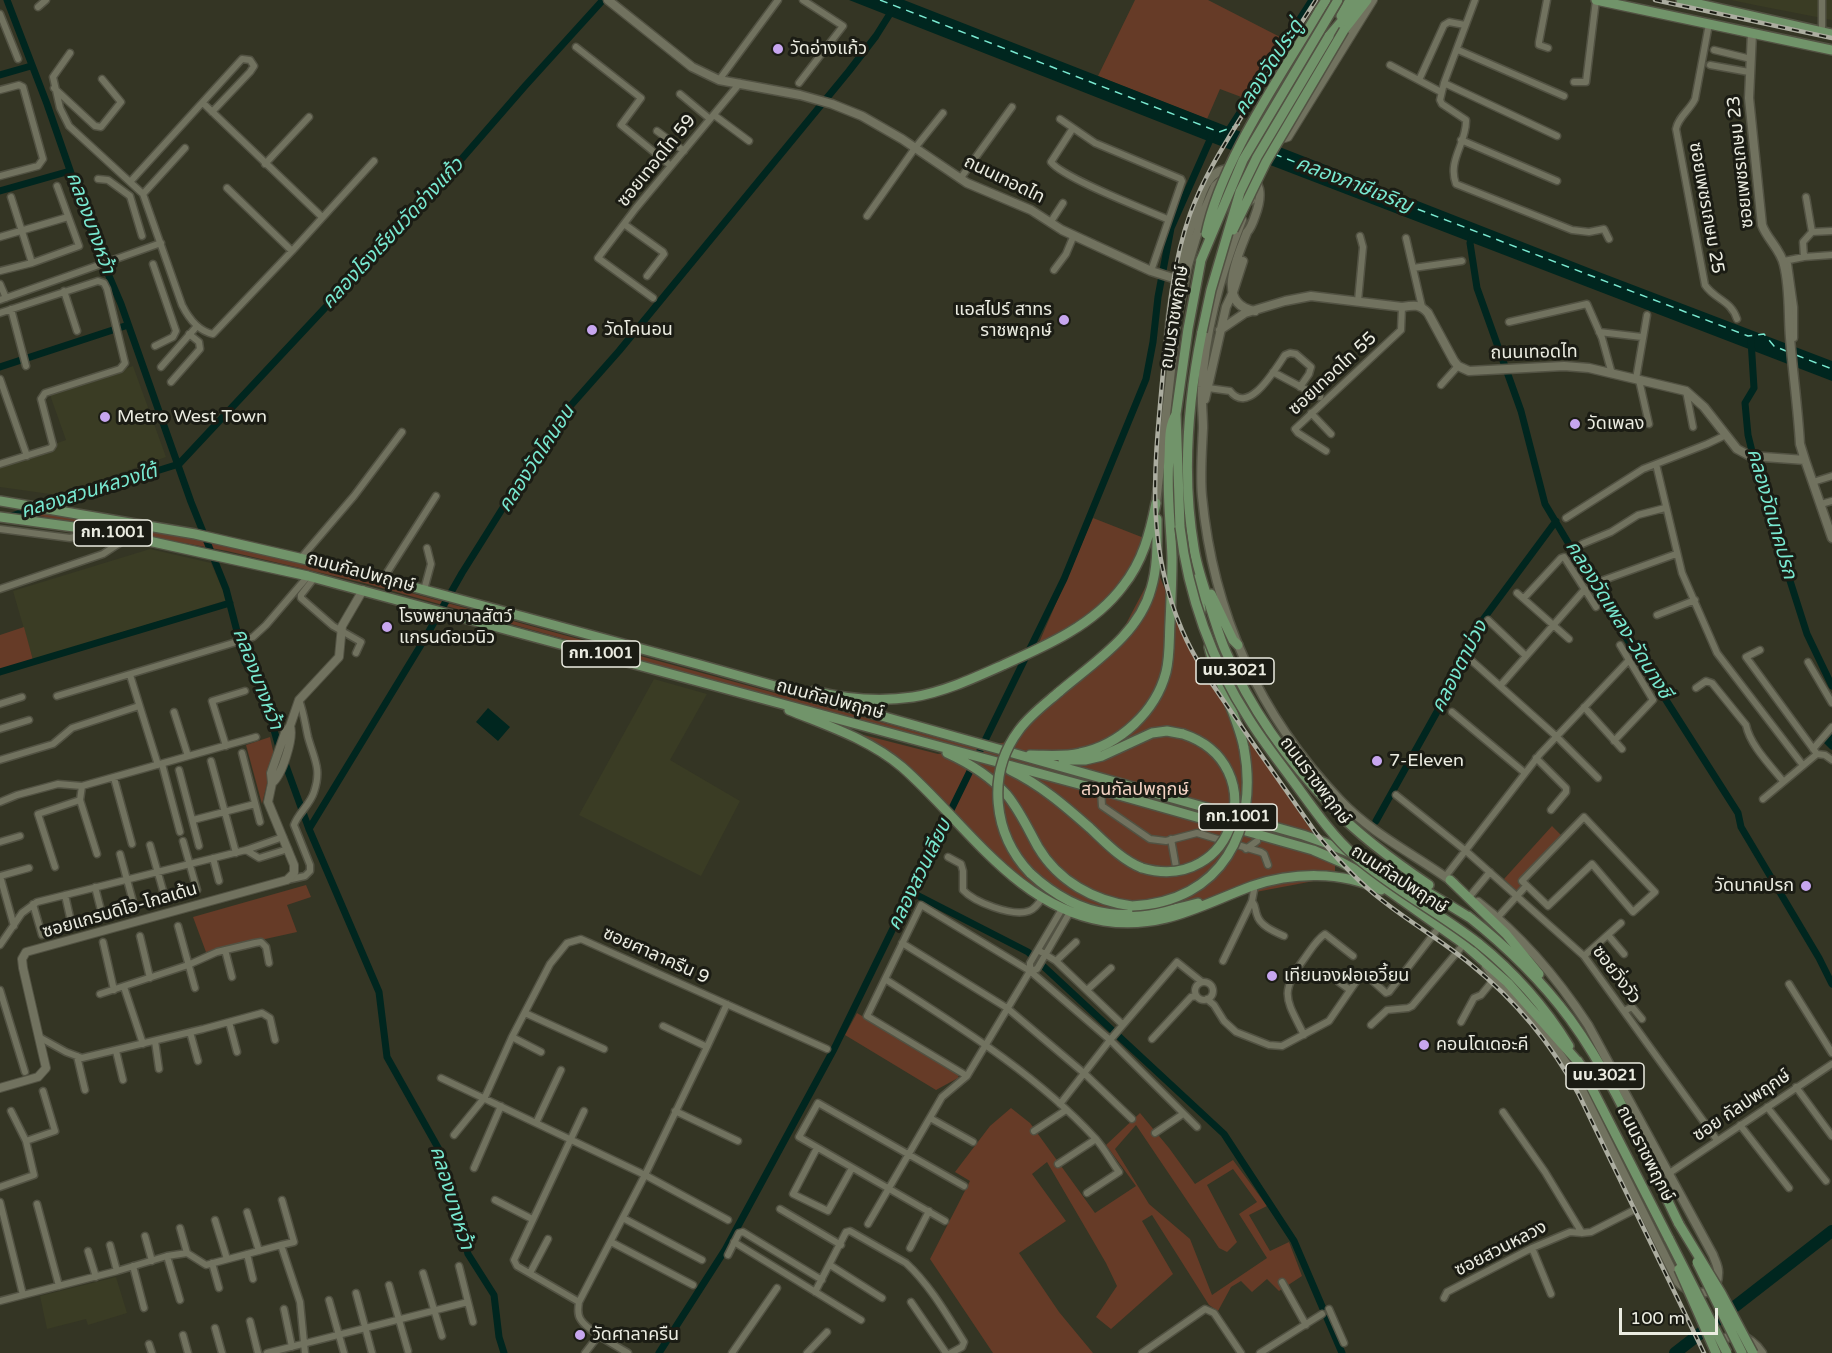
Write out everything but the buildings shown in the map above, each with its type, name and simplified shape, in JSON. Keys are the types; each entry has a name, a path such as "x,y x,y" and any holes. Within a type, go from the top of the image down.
{"main road":[{"name":"ถนนเทอดไท","path":"608,0 692,67 719,81 815,98 862,116 960,179 986,193 1030,210 1074,235 1153,272 1176,279"},
{"path":"1201,260 1209,222 1236,156 1254,121 1326,0"},
{"name":"ถนนราชพฤกษ์","path":"1340,0 1243,160 1201,260 1176,414 1180,527 1188,576 1203,623 1232,689 1258,734 1313,808 1353,854 1382,877 1478,943 1508,969 1539,1003 1560,1032 1580,1064 1625,1150 1727,1353"},
{"name":"ถนนราชพฤกษ์","path":"1350,0 1257,157 1240,192 1211,290 1195,368 1189,441 1188,495 1194,550 1203,586 1225,651 1244,688 1271,734 1305,777 1361,834 1472,919 1517,958 1571,1020 1603,1072 1635,1134 1742,1353"},
{"path":"1329,36 1360,0"},
{"path":"1227,241 1266,162 1344,30 1366,0"},
{"path":"1596,0 1639,4 1709,24 1832,50"},
{"path":"1681,0 1827,33"},
{"name":"ซอยเพชรเกษม 23","path":"1752,33 1749,99 1762,225 1784,263 1790,303 1790,336 1800,444 1805,460"},
{"path":"1171,358 1169,332 1176,279 1186,239 1202,195 1213,175 1221,170 1243,171 1259,188 1259,205 1232,275 1231,286 1239,303 1244,308 1255,310"},
{"name":"ถนนราชพฤกษ์","path":"1156,503 1171,358 1182,290 1204,211 1217,182 1226,178 1236,180 1248,190 1251,199 1233,243 1214,306 1203,377 1202,494 1212,565 1238,645 1259,691 1290,742 1342,802 1396,846 1447,879 1497,918 1526,945 1572,999 1602,1049 1718,1268 1719,1276 1713,1286 1706,1291 1698,1294 1684,1289 1664,1256 1575,1076 1525,1008 1495,978 1483,959"},
{"path":"1204,405 1220,330 1233,292"},
{"path":"1220,330 1245,313 1311,296 1402,307 1416,305 1422,307 1458,366"},
{"name":"ถนนเทอดไท","path":"1458,366 1469,371 1564,366 1588,368 1686,391"},
{"path":"1686,391 1704,407 1737,449 1755,456 1805,460 1832,538"},
{"path":"1016,754 1069,755 1096,748 1118,737 1133,725 1146,711 1158,691 1166,671 1169,649 1172,574 1167,478 1169,440 1176,414"},
{"name":"ถนนกัลปพฤกษ์","path":"0,501 195,534 301,558 721,671 1016,754 1328,843 1394,872 1472,919"},
{"path":"721,671 839,697 880,700 913,697 942,690 974,678 1065,635 1110,602 1138,564 1148,541 1156,503"},
{"path":"1156,503 1156,562 1151,592 1144,607 1119,640 1020,729 1006,753 999,775 997,793 1002,826 1010,846 1030,873 1053,893 1093,910 1115,915 1152,914 1227,896"},
{"name":"ถนนกัลปพฤกษ์","path":"0,517 103,531 312,576 912,739 970,760 987,760 1101,790 1326,855 1371,878 1483,959 1580,1064"},
{"path":"970,760 1014,805 1039,848 1058,872 1083,891 1132,906 1156,903 1183,894 1216,870 1229,854 1239,834 1246,810 1248,779 1239,728 1218,680 1210,652 1200,603 1194,550"},
{"path":"1203,586 1212,595 1233,640 1238,645"},
{"path":"754,696 861,740 900,766 1011,874 1042,898 1066,911 1115,923 1161,921 1188,913 1255,885 1272,880 1305,876 1343,878 1377,888 1414,909"},
{"path":"987,760 1042,787 1125,859 1142,868 1157,872 1175,872 1198,864 1209,857 1223,842 1233,819 1234,790 1228,770 1210,748 1183,734 1167,731 1152,733 1137,738 1110,753 1085,760 1016,754"},
{"path":"1447,879 1495,922 1518,947 1571,1020"},
{"path":"1679,1224 1716,1283 1753,1353"},
{"path":"1669,1239 1684,1282 1714,1353"},
{"path":"1714,1353 1716,1343 1732,1335 1750,1340 1762,1353"}],"street":[{"path":"38,7 46,0"},
{"path":"719,81 778,0"},
{"path":"799,83 843,26 803,0"},
{"path":"1340,0 1266,124 1266,129 1271,135 1281,139 1288,137 1373,0"},
{"path":"1475,0 1441,92 1440,103 1466,120 1453,170 1456,184 1572,230 1589,232 1604,229 1609,239"},
{"path":"1547,0 1539,42 1541,46 1548,48"},
{"path":"1574,82 1586,82 1596,0"},
{"path":"1822,0 1827,33"},
{"path":"0,15 18,59"},
{"path":"1419,80 1444,25 1449,22 1465,25"},
{"name":"ซอยเพชรเกษม 25","path":"1709,24 1695,99 1690,109 1678,120 1676,129 1704,285 1727,303 1737,319"},
{"path":"576,47 641,98 621,125 671,166"},
{"path":"1458,50 1564,96"},
{"path":"1714,50 1751,58"},
{"path":"70,53 54,74 54,88 60,108 69,126 143,194 186,314 197,326 209,333 213,334 374,161"},
{"path":"130,182 242,59 250,60 254,66 250,72 212,112"},
{"path":"1390,65 1441,92"},
{"path":"1710,65 1749,72"},
{"path":"54,88 95,126 101,127 121,102 102,79"},
{"name":"ซอยเทอดไท 59","path":"653,298 598,258 740,83"},
{"path":"1444,83 1557,136"},
{"path":"0,90 19,85 23,87 43,159 38,166 0,176"},
{"path":"680,94 748,141"},
{"path":"202,103 322,217"},
{"path":"960,179 1012,107"},
{"path":"867,216 943,113"},
{"path":"265,164 309,117"},
{"path":"1060,119 1095,143 1181,179 1167,219 1153,272"},
{"path":"1073,128 1054,156 1051,162 1054,165 1072,177 1167,219"},
{"path":"657,130 684,151"},
{"path":"1461,140 1557,181"},
{"path":"143,194 185,148"},
{"path":"98,179 108,180 130,196 142,236"},
{"path":"0,271 32,263 79,246 57,186"},
{"path":"227,188 292,251"},
{"path":"11,197 32,263"},
{"path":"1806,197 1812,232"},
{"path":"1050,222 1063,203"},
{"path":"0,237 68,218"},
{"path":"624,224 664,254 646,276"},
{"path":"1804,257 1803,242 1812,232 1832,231"},
{"path":"1054,270 1066,254 1074,235"},
{"path":"1358,301 1363,248 1360,236"},
{"path":"1406,238 1422,307"},
{"path":"0,284 3,299 161,243"},
{"path":"1784,263 1804,257 1832,255"},
{"path":"1413,268 1462,261"},
{"path":"153,264 176,331 173,337 155,346"},
{"path":"0,313 98,281 104,283 125,363 123,367 42,395 41,399 54,445 51,448 0,464"},
{"path":"64,291 77,331"},
{"path":"1509,322 1586,303 1589,305 1599,332 1612,374"},
{"name":"ซอยเทอดไท 55","path":"1326,451 1296,430 1311,412 1401,330 1402,307"},
{"path":"11,309 25,364"},
{"path":"1647,315 1642,337 1638,380 1649,424"},
{"path":"161,367 197,326"},
{"path":"1599,332 1642,337"},
{"path":"171,382 200,349 199,342 189,334"},
{"path":"1208,388 1230,391 1234,396 1244,399 1258,390 1287,353 1296,354 1310,365 1311,369 1300,387"},
{"path":"1441,385 1458,366"},
{"path":"1273,372 1320,397"},
{"path":"0,379 27,456"},
{"path":"1686,391 1693,427"},
{"path":"1311,412 1331,434"},
{"path":"301,558 354,496 402,432"},
{"path":"1566,518 1643,469 1726,435"},
{"path":"1656,464 1676,554 1684,579 1717,652 1802,764"},
{"path":"1813,482 1832,476"},
{"path":"383,579 436,496"},
{"path":"1821,504 1832,501"},
{"path":"1582,544 1611,532 1638,515 1665,508"},
{"path":"0,529 70,538 103,531"},
{"path":"0,589 102,554 129,537"},
{"path":"424,590 431,564 427,548"},
{"path":"1601,581 1676,554"},
{"path":"1524,598 1565,557 1596,607"},
{"path":"312,576 301,598 341,631 361,642 356,653"},
{"path":"57,696 253,637 312,576"},
{"path":"1500,686 1585,589"},
{"path":"272,783 277,779 282,765 289,731 299,700 339,657 342,626 363,590"},
{"path":"1517,593 1569,639"},
{"path":"1658,615 1695,600"},
{"path":"1488,620 1526,656"},
{"path":"1614,741 1653,700 1620,645"},
{"path":"1760,650 1746,657 1815,752 1832,760"},
{"path":"1447,879 1536,758 1629,660"},
{"path":"1472,661 1556,736 1598,778"},
{"path":"1808,662 1832,703"},
{"path":"130,675 180,832"},
{"path":"1696,688 1706,681 1712,683 1746,725 1747,732 1758,750 1783,781"},
{"path":"226,746 212,701 245,691"},
{"path":"0,704 22,697"},
{"path":"287,880 305,876 310,871 310,865 294,825 314,794 318,766 308,736 305,714 299,700"},
{"path":"0,760 53,744 72,728 140,706"},
{"path":"1584,708 1622,749"},
{"path":"174,712 188,756"},
{"path":"1452,712 1525,773"},
{"path":"0,729 29,720"},
{"path":"1763,799 1815,752 1832,727"},
{"path":"287,880 294,873 294,865 268,802 272,783 271,773 289,731"},
{"path":"0,802 58,783 82,786 114,778 256,737"},
{"path":"242,753 260,822"},
{"path":"1536,758 1566,790 1551,810"},
{"path":"211,761 236,853"},
{"path":"179,770 200,846"},
{"path":"114,778 132,844"},
{"path":"82,786 81,800 98,854"},
{"path":"1101,790 1102,806 1150,839 1171,839 1197,833 1263,853 1268,865"},
{"name":"ซอยวิ่งวัว","path":"1396,795 1466,851 1584,956 1717,1140"},
{"path":"55,867 38,814 81,800"},
{"path":"193,820 255,804"},
{"path":"1584,817 1655,892 1633,912 1592,864 1548,906 1526,886 1522,881 1584,817"},
{"path":"0,842 20,836"},
{"path":"0,945 27,908 33,904 236,853 283,837"},
{"path":"1171,839 1176,867"},
{"path":"183,841 197,890"},
{"path":"1246,849 1257,841"},
{"path":"150,845 166,901"},
{"path":"246,850 259,858 288,849"},
{"path":"120,854 135,909"},
{"path":"213,858 219,881"},
{"path":"948,858 960,864 963,870 963,890 969,897 993,908 1029,911 1042,898"},
{"path":"14,926 0,876 29,868"},
{"path":"1470,896 1490,872"},
{"name":"ซอยแกรนดิโอ-โกลเด้น","path":"0,1088 38,1077 44,1072 46,1063 22,968 22,959 26,952 287,880"},
{"path":"1223,961 1252,901 1255,885"},
{"path":"1497,918 1526,886"},
{"path":"95,887 103,918"},
{"path":"65,895 72,926"},
{"path":"1252,901 1256,906 1258,918 1270,929 1284,936"},
{"path":"33,904 42,935"},
{"path":"967,1076 867,1016 921,905 1033,970 1116,1033"},
{"path":"1033,970 1030,963 1036,952 1066,911"},
{"path":"868,1224 942,1097 967,1076 1007,1008 1044,957 1066,911"},
{"path":"1584,956 1621,923"},
{"path":"178,926 195,988"},
{"path":"1152,1039 1191,997 1197,996 1207,999 1214,1005 1224,1021 1236,1032 1269,1045 1282,1046 1329,1021 1360,976 1363,975 1386,993 1389,992 1440,926"},
{"path":"1304,1035 1289,1005 1287,994 1287,987 1296,970 1325,934 1353,956"},
{"path":"1608,935 1624,954"},
{"path":"140,936 150,978"},
{"name":"ซอยศาลาครืน 9","path":"454,1135 485,1097 512,1037 550,964 567,943 581,939 827,1048"},
{"path":"103,942 114,990"},
{"path":"99,994 225,950 261,942 266,947 270,963"},
{"path":"1056,960 1076,942"},
{"path":"902,943 1007,1008 1085,1074 1132,1119"},
{"path":"1371,1025 1387,1010 1412,1006 1464,944"},
{"path":"225,950 232,977"},
{"path":"1036,952 1056,960 1087,990 1116,1033 1183,1114 1197,1127"},
{"path":"1034,1131 1063,1107 1116,1033 1177,962 1202,982 1208,983 1212,988 1211,996 1207,999"},
{"path":"1087,990 1111,968"},
{"path":"1461,1022 1474,998 1481,995 1495,978"},
{"path":"885,979 986,1043 1063,1107 1096,1139 1119,1172 1087,1193"},
{"path":"1197,996 1196,987 1202,982"},
{"path":"1339,982 1350,990"},
{"path":"1789,984 1831,1051"},
{"path":"124,987 143,1044"},
{"path":"0,990 25,1072"},
{"path":"628,1353 580,1320 579,1302 645,1175 728,1004"},
{"path":"1624,1011 1632,1007 1642,1019"},
{"path":"525,1012 604,1049"},
{"path":"39,1037 82,1058 265,1013 270,1018 275,1040"},
{"path":"229,1022 237,1052"},
{"path":"663,1026 707,1047"},
{"path":"190,1032 198,1061"},
{"path":"512,1037 541,1052"},
{"path":"154,1041 159,1069"},
{"path":"116,1051 123,1080"},
{"path":"77,1056 86,1090"},
{"name":"ซอย กัลปพฤกษ์","path":"1668,1174 1832,1064"},
{"path":"536,1123 561,1070"},
{"path":"441,1078 645,1175 728,1220"},
{"path":"1796,1087 1832,1136"},
{"path":"26,1142 55,1131 42,1091"},
{"path":"945,1221 799,1137 819,1103 964,1186"},
{"path":"474,1168 501,1106"},
{"path":"1767,1107 1826,1181"},
{"path":"0,1187 34,1175 26,1142 11,1111"},
{"path":"579,1302 517,1266 513,1260 584,1111"},
{"path":"675,1111 738,1141"},
{"path":"1503,1112 1545,1172 1582,1233"},
{"path":"1155,1133 1183,1114"},
{"path":"930,1118 973,1142"},
{"path":"1740,1125 1789,1188"},
{"path":"1058,1164 1096,1139"},
{"path":"818,1148 793,1194 828,1211 852,1168"},
{"path":"0,1301 96,1277 167,1256 187,1253 206,1265 294,1242 282,1200"},
{"path":"495,1200 532,1219"},
{"path":"0,1202 23,1295"},
{"path":"37,1204 59,1286"},
{"name":"ซอยสวนหลวง","path":"1444,1298 1447,1292 1532,1248 1570,1232 1591,1232 1640,1207"},
{"path":"780,1209 841,1245"},
{"path":"248,1212 259,1251"},
{"path":"910,1248 929,1212"},
{"path":"623,1218 702,1260"},
{"path":"215,1220 227,1259"},
{"path":"180,1228 187,1253"},
{"path":"815,1292 846,1232 850,1231 906,1263 914,1270 939,1302 964,1342 962,1347 951,1353"},
{"path":"728,1255 739,1233 743,1232 822,1280"},
{"path":"146,1236 152,1261"},
{"path":"530,1274 548,1239"},
{"path":"611,1242 693,1285"},
{"path":"734,1242 861,1320"},
{"path":"110,1245 117,1271"},
{"path":"281,1245 300,1302 305,1353"},
{"path":"1532,1248 1551,1294"},
{"path":"88,1251 96,1277"},
{"path":"247,1254 252,1279"},
{"path":"167,1256 180,1300"},
{"path":"212,1263 219,1288"},
{"path":"830,1265 882,1298"},
{"path":"133,1266 144,1308"},
{"path":"459,1266 473,1322"},
{"path":"423,1274 442,1336"},
{"path":"1282,1282 1306,1325"},
{"path":"389,1285 408,1352"},
{"path":"732,1353 777,1288"},
{"path":"356,1293 372,1353"},
{"path":"329,1300 344,1353"},
{"path":"271,1353 468,1302"},
{"path":"911,1302 946,1353"},
{"path":"284,1309 292,1347"},
{"path":"1142,1353 1205,1309 1214,1313 1240,1353"},
{"path":"1329,1309 1344,1343"},
{"path":"1260,1353 1322,1314"},
{"path":"250,1322 258,1353"},
{"path":"215,1328 222,1353"},
{"path":"807,1353 827,1332"},
{"path":"183,1335 188,1353"},
{"path":"585,1353 599,1335"},
{"path":"149,1344 152,1353"}],"shaded area":[{"path":"1731,0 1832,0 1832,20 1760,6"},
{"name":"Metro West Town","path":"133,366 166,457 57,495 0,487 0,463 66,440 50,395"},
{"path":"150,549 211,563 227,600 33,660 13,591"},
{"path":"654,679 707,694 670,760 740,801 701,876 579,815"},
{"path":"116,1277 127,1313 88,1325 86,1319 47,1329 40,1296"}],"green space":[{"path":"1135,0 1208,0 1282,38 1244,98 1220,89 1207,119 1098,76"},
{"name":"สวนกัลปพฤกษ์","path":"37,511 134,527 269,554 975,748 1012,741 1059,692 1118,639 1156,567 1184,637 1204,673 1311,830 1335,859 1335,877 1129,916 1063,896 1038,881 1034,892 930,795 852,732 938,754 962,750 364,583 227,551 29,514"},
{"path":"1093,518 1144,538 1133,565 1104,605 1038,645"},
{"path":"24,627 33,660 0,669 0,635"},
{"path":"270,737 274,755 262,804 246,745"},
{"path":"1552,826 1562,836 1520,879 1521,887 1517,892 1504,879"},
{"path":"306,885 311,897 287,905 297,932 206,952 193,917"},
{"path":"857,1013 959,1074 958,1078 936,1090 845,1035"},
{"path":"1011,1108 1030,1123 1095,1213 1136,1186 1106,1145 1140,1113 1195,1184 1233,1160 1267,1206 1249,1215 1270,1251 1289,1242 1302,1276 1279,1291 1267,1279 1252,1292 1241,1281 1231,1287 1218,1311 1209,1305 1152,1215 1142,1221 1173,1274 1111,1329 1096,1317 1117,1286 1047,1162 1032,1174 1066,1221 1019,1253 1059,1312 1093,1353 993,1353 930,1259 970,1181 955,1172 990,1126","holes":["1136,1125 1219,1248 1227,1252 1237,1242 1207,1185 1233,1169 1257,1202 1239,1214 1267,1258 1212,1295 1190,1239 1149,1204 1115,1149"]}],"water":[{"name":"คลองภาษีเจริญ","path":"849,0 904,0 1832,361 1832,381 1213,143"},
{"path":"488,708 510,727 498,741 476,722"}],"waterway":[{"name":"คลองบางหว้า","path":"7,0 47,104 97,248 121,304 191,502 226,589 245,662 263,691 278,744 309,829 379,992 387,1057 441,1153 468,1254 494,1295 499,1337 504,1353"},
{"name":"คลองโรงเรียนวัดอ่างแก้ว","path":"8,517 179,464 425,201 603,0"},
{"name":"คลองวัดประดู่","path":"1225,136 1312,0"},
{"name":"คลองวัดโคนอน","path":"309,829 462,573 558,420 619,351 849,71 893,9"},
{"path":"0,75 31,66"},
{"name":"คลองสวนเลียบ","path":"659,1353 725,1250 834,1049 1064,579 1146,379 1171,228 1213,133"},
{"path":"0,191 70,171"},
{"name":"คลองวัดเพลง-วัดนางชี","path":"1473,235 1470,243 1477,288 1521,411 1545,504 1606,606 1738,813 1741,827 1832,984"},
{"path":"0,367 128,325"},
{"name":"คลองวัดนาคปรก","path":"1751,340 1754,388 1745,403 1748,435 1763,496 1807,634 1832,686"},
{"name":"คลองตาม่วง","path":"1376,821 1457,676 1476,629 1556,521"},
{"path":"0,672 230,603"},
{"name":"คลองวัดนาคปรก","path":"1832,734 1827,741 1832,746"},
{"path":"911,892 1028,952 1224,1134 1294,1241 1342,1353"},
{"path":"1675,1353 1832,1231"}],"ferry route":[{"path":"880,0 1219,132 1241,124 1244,129"},
{"path":"1274,154 1748,336 1764,334 1774,346 1786,351"},
{"path":"1796,355 1832,369"}],"railway":[{"path":"1316,0 1213,164 1190,214 1179,253 1167,332 1155,470 1157,534 1170,597 1182,630 1207,676 1316,833 1374,894 1486,977 1531,1023 1557,1058 1579,1095 1704,1353"},
{"path":"1655,0 1832,38"}],"place":[{"name":"วัดอ่างแก้ว","path":"778,49"},
{"name":"แอสไปร์ สาทร ราชพฤกษ์","path":"1064,320"},
{"name":"วัดโคนอน","path":"592,330"},
{"name":"Metro West Town","path":"105,417"},
{"name":"วัดเพลง","path":"1575,424"},
{"name":"โรงพยาบาลสัตว์ แกรนด์อเวนิว","path":"387,627"},
{"name":"7-Eleven","path":"1377,761"},
{"name":"วัดนาคปรก","path":"1806,886"},
{"name":"เทียนจงฝอเอวี้ยน","path":"1272,976"},
{"name":"คอนโดเดอะคี","path":"1424,1045"},
{"name":"วัดศาลาครืน","path":"580,1335"}],"water label":[{"name":"คลองสวนหลวงใต้","path":"89,492"}]}
